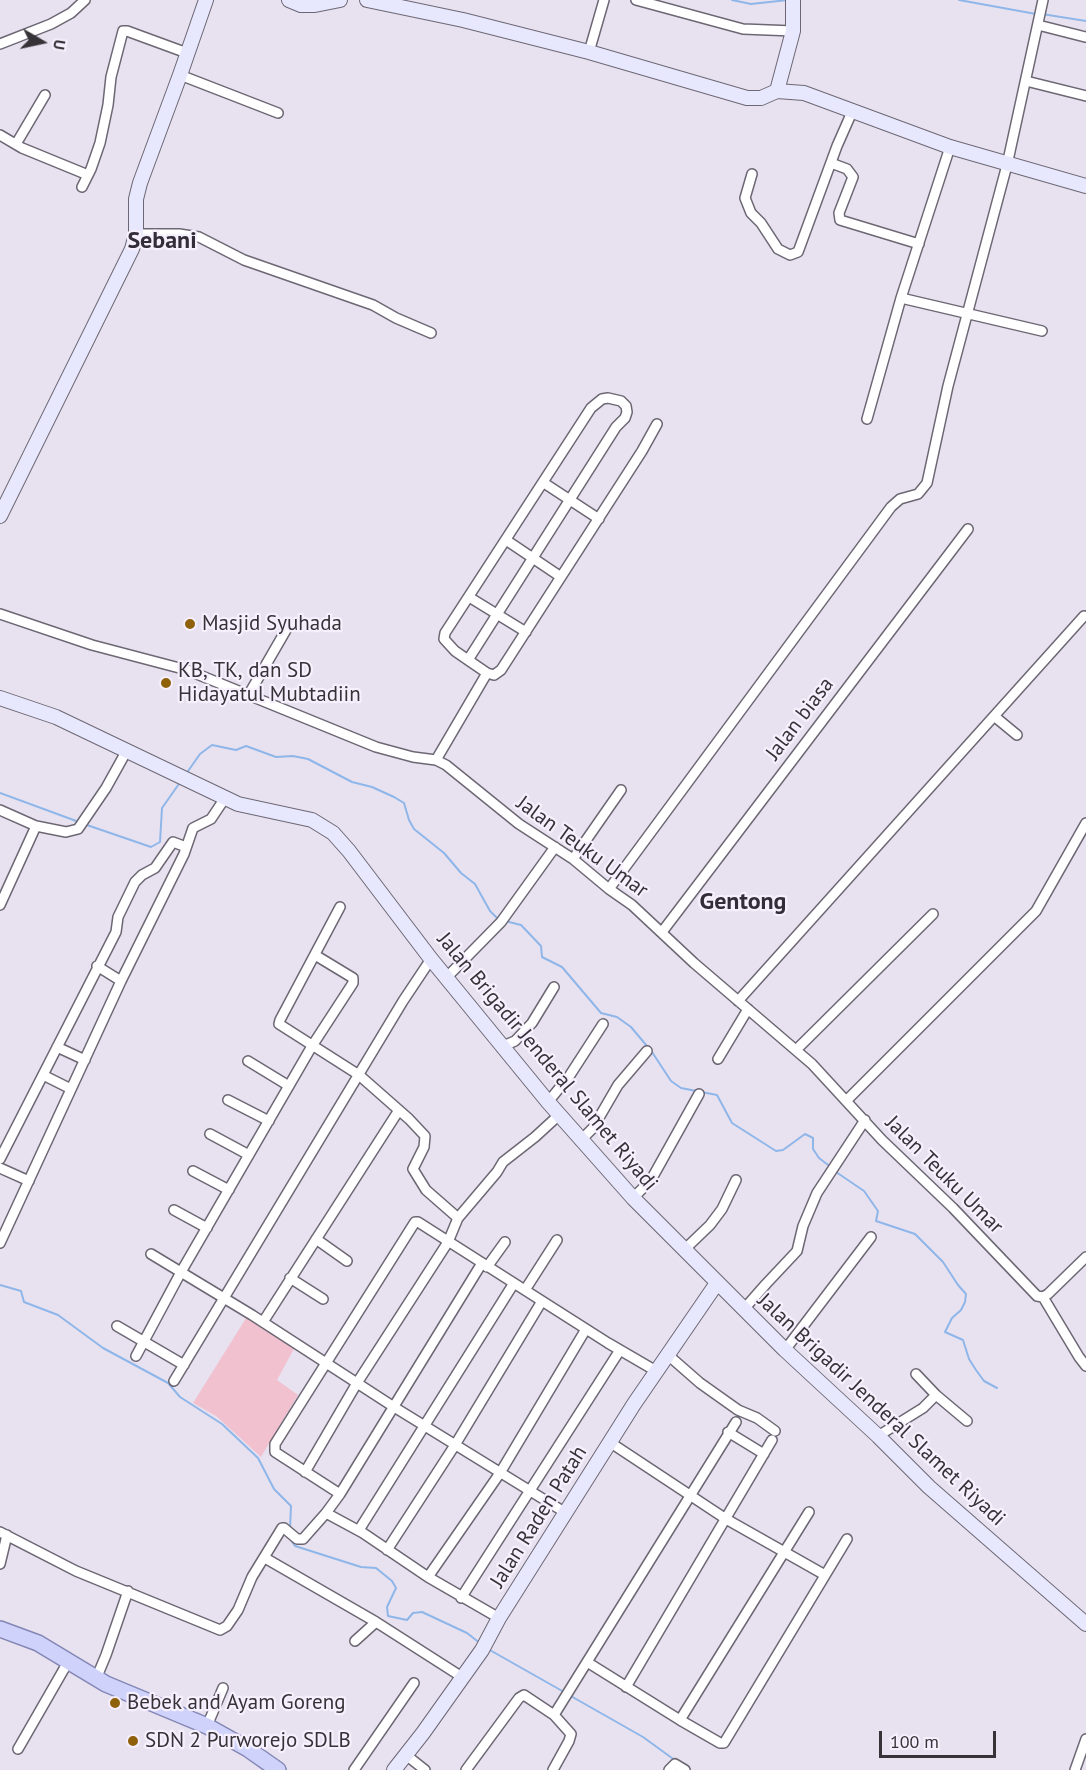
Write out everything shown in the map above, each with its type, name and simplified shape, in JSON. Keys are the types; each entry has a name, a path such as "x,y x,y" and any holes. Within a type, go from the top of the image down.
{"main road":[{"path":"0,516 132,249 136,234 136,199 140,183 206,0"},
{"path":"289,0 301,5 340,0"},
{"path":"367,0 463,20 590,51 747,98 761,98 777,91 813,96 950,147 1086,186"},
{"path":"777,91 793,31 793,4"},
{"name":"Jalan Brigadir Jenderal Slamet Riyadi","path":"0,698 56,717 126,752 245,806 303,817 323,825 350,851 431,959 580,1141 633,1198 744,1310 929,1487 1086,1624"},
{"name":"Jalan Raden Patah","path":"394,1770 485,1646 499,1618 656,1371 717,1283"},
{"path":"0,1629 38,1643 96,1679 207,1726 248,1749 271,1768"}],"street":[{"path":"0,44 51,24 85,0"},
{"path":"590,51 604,0"},
{"path":"636,0 743,29 793,31"},
{"path":"609,889 891,507 900,499 918,494 927,483 948,386 1007,165 1041,12 1085,37"},
{"path":"82,187 100,143 111,77 123,31 188,53"},
{"path":"180,75 278,113"},
{"path":"1026,81 1086,96"},
{"path":"16,144 45,95"},
{"path":"752,174 746,198 751,213 761,223 778,249 790,255 798,252 852,112"},
{"path":"0,135 88,175"},
{"path":"867,419 901,298 950,147"},
{"path":"831,163 847,169 853,177 839,213 840,220 919,244"},
{"path":"136,234 165,233 200,237 244,261 373,305 431,333"},
{"path":"901,298 1042,331"},
{"path":"468,660 616,427 625,418 626,406 621,401 602,399 591,408 445,633 444,639 455,651 468,660 487,673 494,675 501,670 657,424"},
{"path":"544,483 598,519"},
{"name":"Jalan biasa","path":"662,932 969,529"},
{"path":"506,540 561,577"},
{"path":"469,597 526,632"},
{"name":"Jalan Teuku Umar","path":"0,614 92,645 187,670 376,747 413,757 436,760 453,770 472,788 519,824 573,859 632,905 694,963 812,1064 1037,1296 1043,1297"},
{"path":"738,1001 1084,616"},
{"path":"249,694 286,630"},
{"path":"436,760 487,673"},
{"path":"994,716 1017,735"},
{"path":"0,810 36,826 66,832 78,829 106,788 126,752"},
{"path":"573,859 621,790"},
{"path":"0,1243 194,828 211,819 225,798"},
{"path":"846,1101 1036,911 1086,823"},
{"path":"0,905 36,826"},
{"path":"0,1159 116,932 118,917 135,882 155,868 174,842 186,847"},
{"path":"447,977 501,922 555,847"},
{"path":"155,868 173,876"},
{"path":"340,907 279,1024 359,1075 425,1136 423,1150 414,1165 415,1172 426,1190 458,1218"},
{"path":"796,1050 933,914"},
{"path":"136,1356 181,1272 312,1046 354,980 315,955"},
{"path":"174,1381 431,959"},
{"path":"97,966 121,981"},
{"path":"503,1046 515,1041 532,1023 554,987"},
{"path":"718,1059 748,1009"},
{"path":"548,1102 570,1075 603,1024"},
{"path":"57,1047 85,1060"},
{"path":"580,1141 592,1128 618,1085 646,1051"},
{"path":"248,1061 289,1086"},
{"path":"42,1075 72,1089"},
{"path":"633,1198 651,1180 699,1094"},
{"path":"228,1100 269,1121"},
{"path":"263,1322 399,1110"},
{"path":"305,1472 357,1383 448,1242 458,1218 496,1174 503,1162 559,1115"},
{"path":"744,1310 797,1251 811,1205 865,1120"},
{"path":"210,1134 249,1155"},
{"path":"0,1168 29,1181"},
{"path":"193,1171 229,1190"},
{"path":"684,1250 710,1225 722,1209 736,1180"},
{"path":"174,1210 207,1228"},
{"path":"340,1494 275,1452 274,1447 412,1223 418,1222 656,1371"},
{"path":"785,1350 871,1237"},
{"path":"316,1239 347,1261"},
{"path":"525,1290 557,1240"},
{"path":"0,1564 3,1533 76,1571 220,1630 229,1623 238,1610 252,1577 279,1532 287,1530 297,1539 303,1539 340,1494 485,1265 505,1242"},
{"path":"151,1254 225,1298 424,1426 566,1513"},
{"path":"1086,1257 1043,1297 1086,1365"},
{"path":"290,1278 323,1299"},
{"path":"359,1530 514,1284"},
{"path":"387,1550 455,1445 542,1301"},
{"path":"117,1326 145,1340 184,1365"},
{"path":"428,1577 500,1473 586,1329"},
{"path":"461,1598 620,1350"},
{"path":"626,1687 773,1436 757,1418 738,1410 700,1383 668,1355"},
{"path":"916,1374 936,1395 967,1421"},
{"path":"878,1436 915,1414 936,1395"},
{"path":"554,1715 689,1494 736,1422"},
{"path":"728,1432 764,1454"},
{"path":"611,1443 726,1519 825,1575"},
{"path":"680,1720 809,1512"},
{"path":"326,1513 359,1530 461,1598 499,1618"},
{"path":"587,1662 680,1720 720,1743 726,1742 847,1539"},
{"path":"265,1558 376,1622 462,1677"},
{"path":"96,1679 128,1591"},
{"path":"356,1641 376,1622"},
{"path":"18,1749 68,1662"},
{"path":"354,1770 414,1683"},
{"path":"207,1726 223,1688"},
{"path":"466,1770 521,1696 527,1696 554,1715 571,1734 553,1770"},
{"path":"1075,1770 1086,1739"},
{"path":"406,1755 424,1770"},
{"path":"669,1770 675,1764 685,1770"}],"shaded area":[{"path":"248,1315 295,1347 277,1380 298,1395 261,1457 216,1416 193,1403"}],"waterway":[{"path":"732,0 751,4 788,0"},
{"path":"959,0 1036,14"},
{"path":"1042,14 1086,21"},
{"path":"186,774 200,754 212,745 236,750 246,746 276,757 293,756 308,759 352,782 372,787 394,797 404,803 414,829 444,853 461,873 475,884 490,911 499,920"},
{"path":"84,824 151,847 160,842 162,808 181,781"},
{"path":"0,793 79,822"},
{"path":"509,922 521,925 541,946 542,957 562,967 601,1013 617,1017 631,1027 652,1052 671,1081 681,1088 717,1095 732,1123 776,1151 783,1150 805,1134 813,1138 813,1149 819,1158 832,1168"},
{"path":"836,1172 864,1191 878,1211 876,1221 915,1234 943,1262 966,1294 961,1310 952,1318 945,1332 963,1340 969,1359 976,1370 984,1381 997,1388"},
{"path":"0,1285 21,1291 24,1302 58,1315 103,1348 168,1383 180,1397 222,1424 258,1458 274,1489 291,1506 290,1529"},
{"path":"289,1537 295,1546 361,1567 376,1568 392,1581 396,1588 387,1607 388,1616 407,1620 413,1613 422,1612 467,1633 481,1644"},
{"path":"488,1649 564,1692"},
{"path":"569,1695 643,1737 676,1761"}],"place":[{"name":"Masjid Syuhada","path":"190,624"},
{"name":"KB, TK, dan SD Hidayatul Mubtadiin","path":"166,683"},
{"name":"Bebek and Ayam Goreng","path":"115,1703"},
{"name":"SDN 2 Purworejo SDLB","path":"133,1741"}],"district":[{"name":"Sebani","path":"162,241"},
{"name":"Gentong","path":"743,902"}]}
